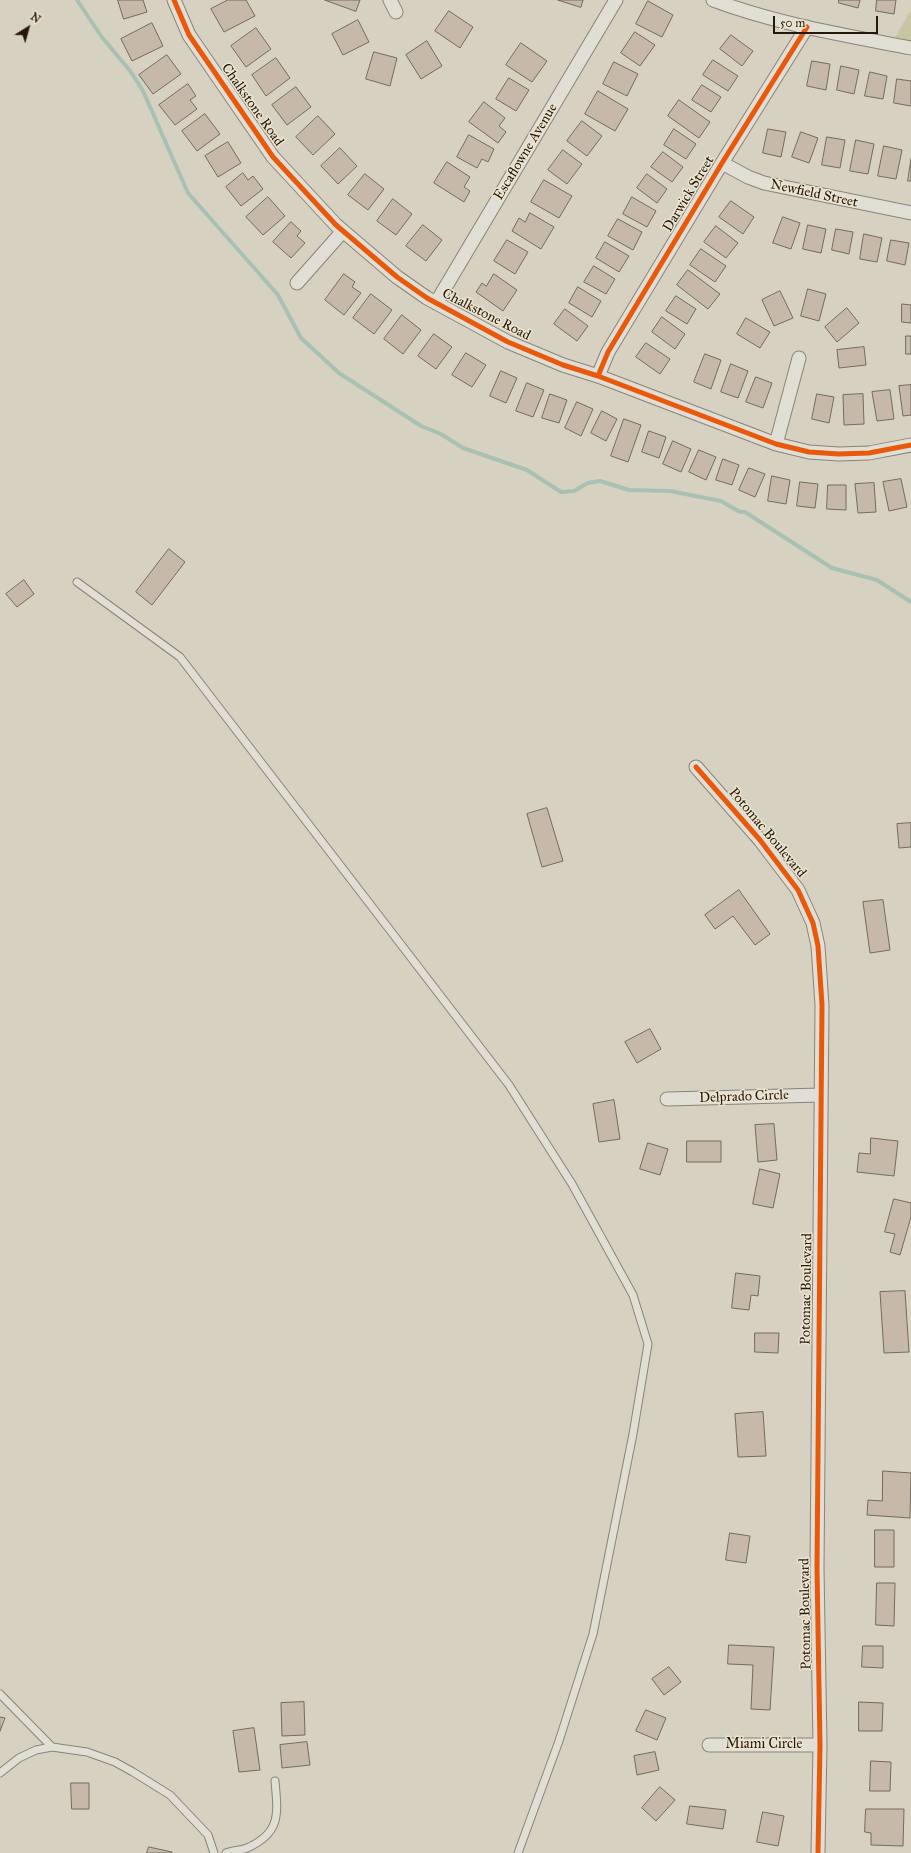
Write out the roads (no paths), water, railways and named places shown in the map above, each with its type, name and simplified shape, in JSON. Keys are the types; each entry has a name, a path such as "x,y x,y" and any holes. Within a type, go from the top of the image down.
{"street":[{"name":"Chalkstone Road","path":"174,0 189,35 206,63 273,157 343,231 397,277 436,304 508,342 563,365 598,376 776,444 809,452 839,454 869,453 911,445"},
{"path":"390,0 396,12"},
{"name":"Escaflowne Avenue","path":"436,304 616,0"},
{"path":"713,0 742,11 785,23 911,48"},
{"name":"Darwick Street","path":"598,376 608,352 806,27"},
{"name":"Newfield Street","path":"722,163 737,172 764,183 911,213"},
{"path":"297,283 343,231"},
{"path":"776,444 799,358"},
{"name":"Potomac Boulevard","path":"696,767 782,867 798,890 813,923 820,962 821,1095 817,1568 820,1745 818,1853"},
{"name":"Delprado Circle","path":"667,1099 821,1095"},
{"name":"Miami Circle","path":"709,1745 820,1745"}],"lane":[{"path":"77,582 180,657 509,1085 572,1184 633,1295 648,1344 633,1434 595,1626 559,1741 518,1853"},
{"path":"0,1694 52,1747"},
{"path":"0,1773 19,1758 36,1750 52,1747 87,1752 115,1762 170,1795 208,1835 214,1853"},
{"path":"226,1853 232,1850 245,1849 264,1839 271,1829 278,1812 275,1781"}],"waterway":[{"path":"77,0 101,36 131,72 143,91 188,193 278,295 301,338 339,373 421,426 441,434 463,448 527,470 561,492 574,491 588,483 600,481 629,490 670,491 721,501 740,512 745,512 832,568 877,580 911,602"}]}
